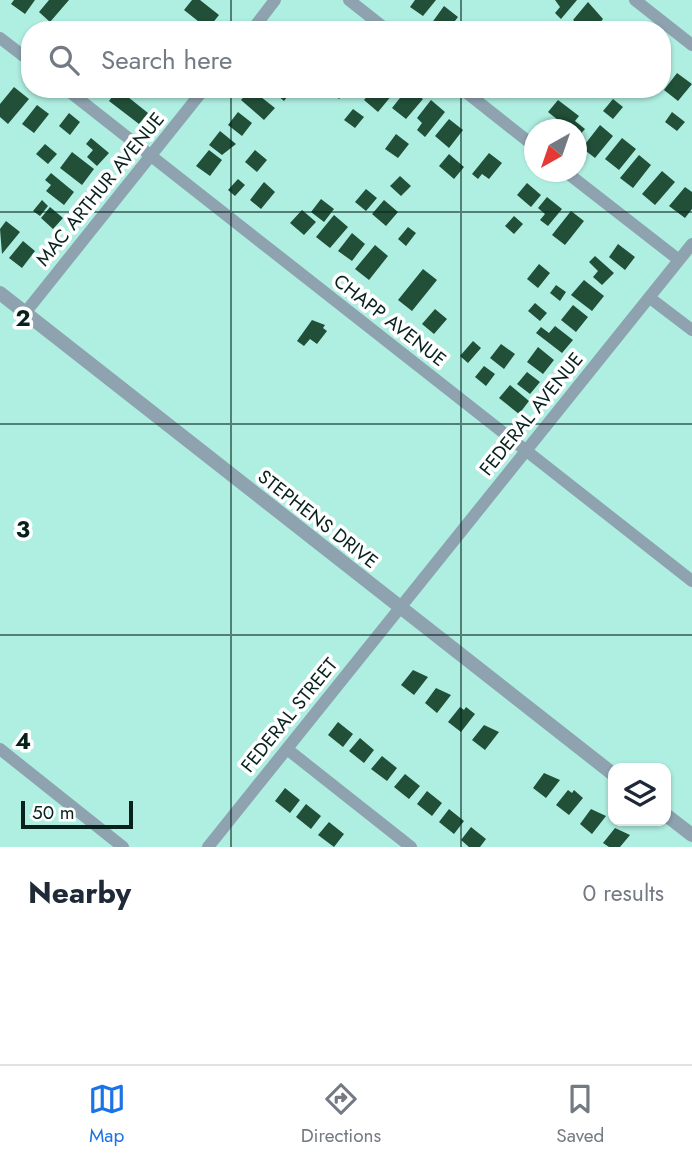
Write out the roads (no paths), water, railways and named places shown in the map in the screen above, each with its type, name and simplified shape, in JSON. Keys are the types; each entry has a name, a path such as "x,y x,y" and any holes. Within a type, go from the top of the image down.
{"street":[{"path":"258,21 275,0"},
{"path":"349,0 376,21"},
{"path":"635,0 662,21"},
{"path":"671,28 692,45"},
{"path":"0,38 21,54"},
{"name":"CHAPP AVENUE","path":"77,98 692,581"},
{"name":"MAC ARTHUR AVENUE","path":"25,313 197,98"},
{"path":"473,98 524,138"},
{"path":"579,182 679,261"},
{"name":"FEDERAL AVENUE","path":"400,608 692,244"},
{"name":"STEPHENS DRIVE","path":"1,297 25,313 608,770"},
{"path":"650,298 692,330"},
{"name":"FEDERAL STREET","path":"208,847 400,608"},
{"path":"0,749 123,847"},
{"path":"287,749 411,847"},
{"path":"671,819 692,835"}]}
